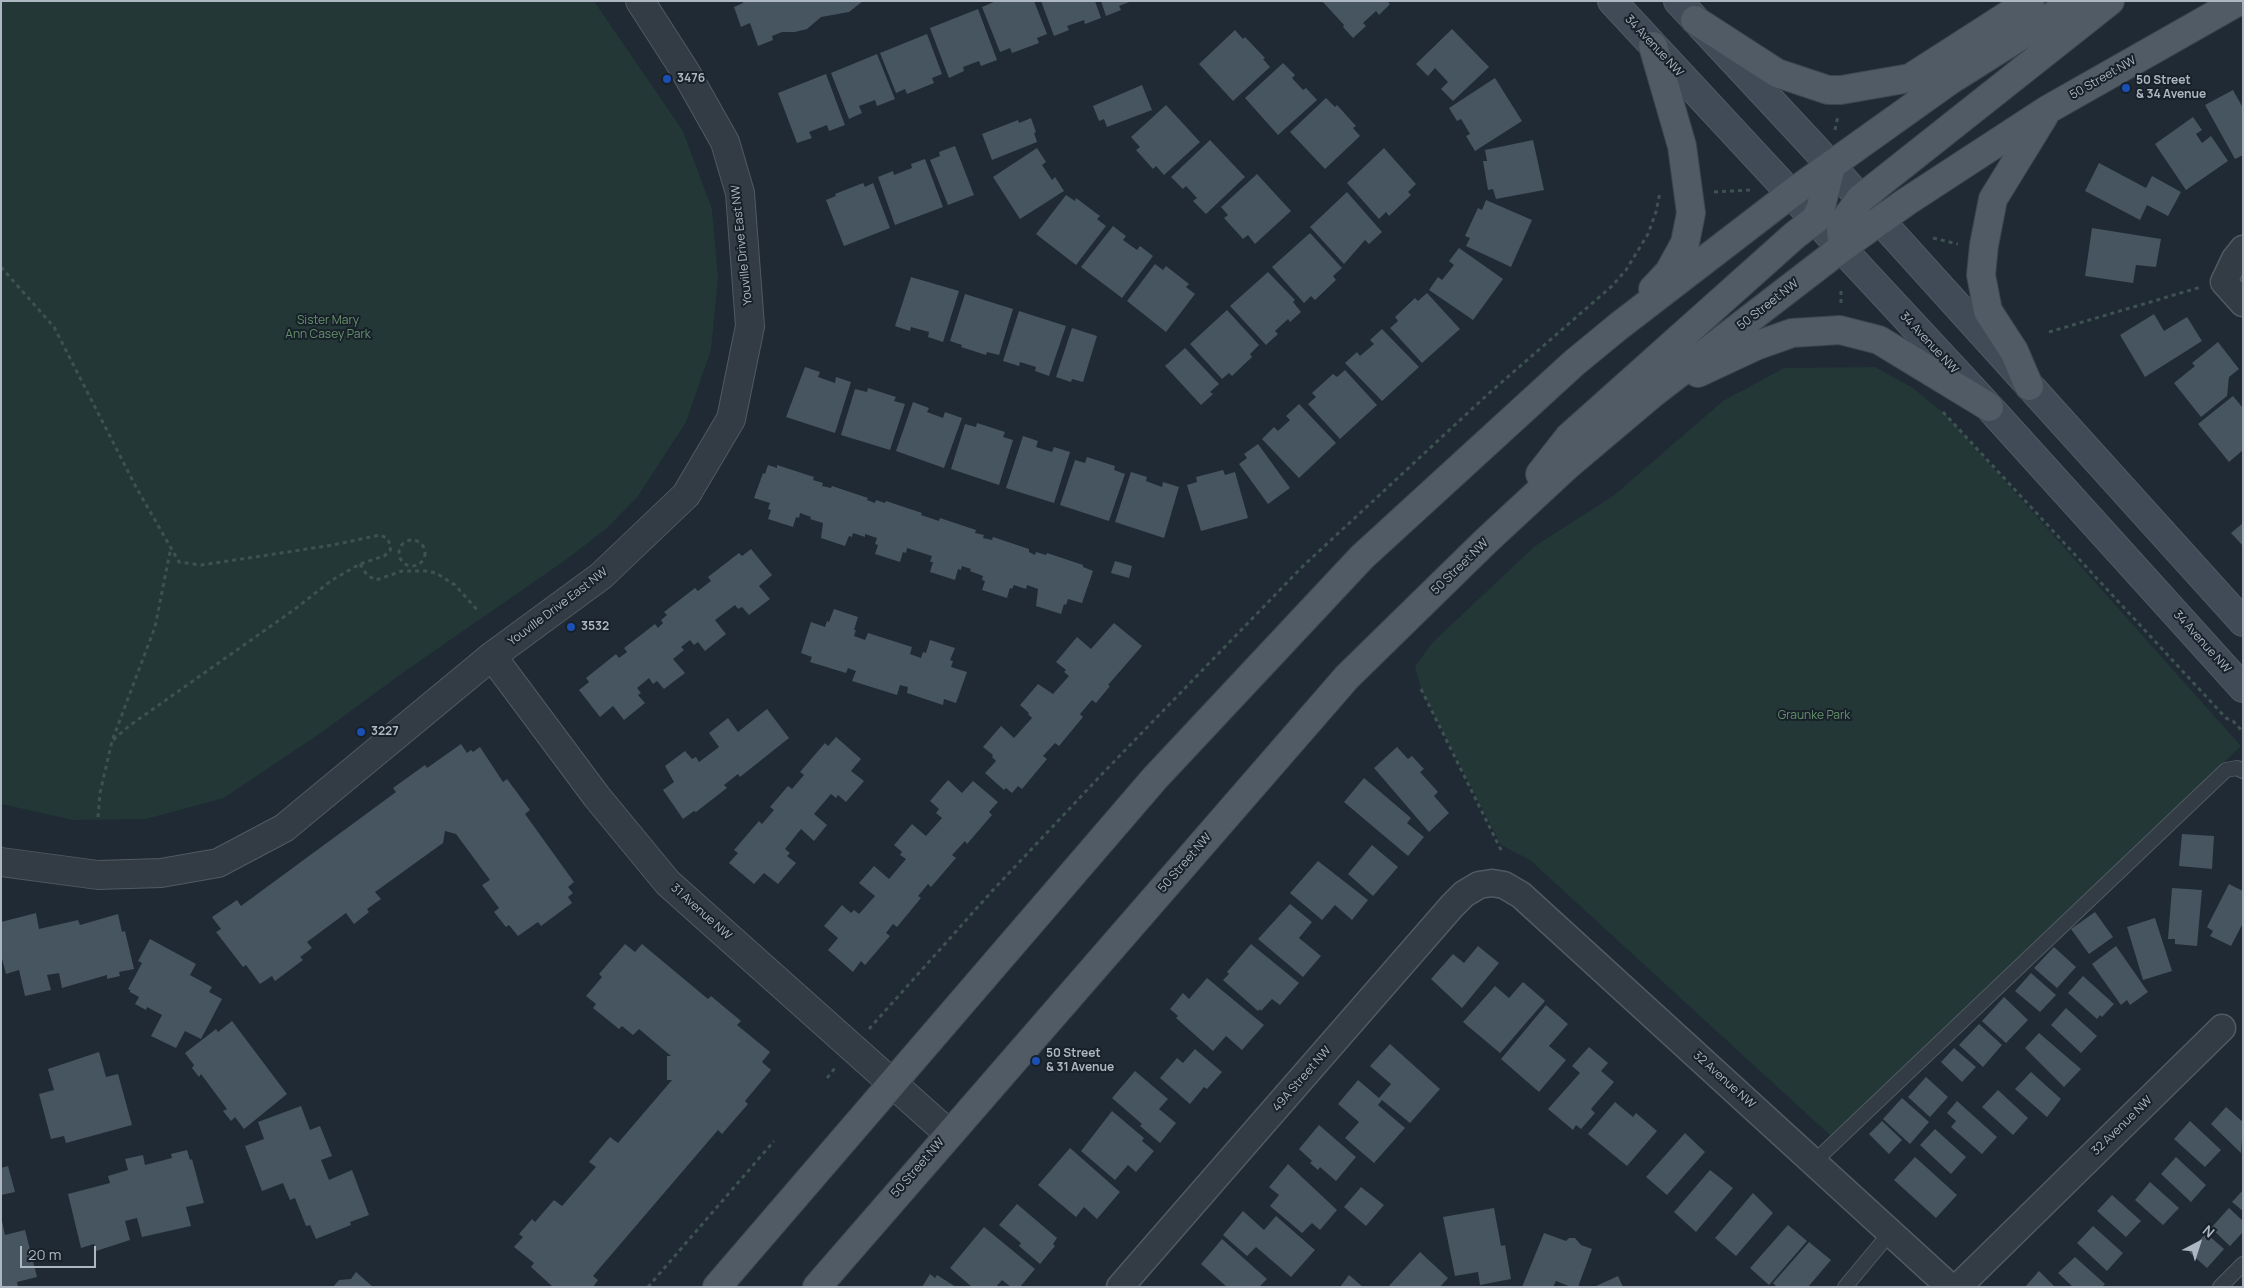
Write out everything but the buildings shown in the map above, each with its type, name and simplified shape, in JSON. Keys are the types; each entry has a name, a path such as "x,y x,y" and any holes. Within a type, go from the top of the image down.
{"main road":[{"name":"34 Avenue NW","path":"1612,1 1989,407 2243,688"},
{"path":"1686,11 1777,73 1828,90 1841,90 1910,78 2030,1"},
{"path":"717,1287 1155,778 1362,557 1574,363 1619,326 1792,193 1949,81 2076,1"},
{"path":"1842,247 1841,231 1847,217 1860,199 2110,1"},
{"name":"50 Street NW","path":"817,1287 948,1133 1348,677 1486,541 1568,465 1652,394 1842,247 1962,164 2047,110 2239,1"},
{"path":"1686,11 1831,166 2243,622"},
{"path":"1619,326 1669,272 1684,243 1691,213 1682,146 1653,46"},
{"path":"2030,386 2014,351 1988,311 1981,275 1984,245 1993,199 2047,110"},
{"path":"1486,541 1569,436 1795,235 1816,219 1831,166"},
{"path":"1652,394 1758,345 1792,333 1840,330 1879,340 1989,407"}],"street":[{"name":"Youville Drive East NW","path":"1,862 98,875 162,873 218,862 284,828 492,656 600,576 686,494 731,419 750,326 740,193 725,142 685,71 640,1"},
{"path":"2239,254 2224,282 2243,303"},
{"name":"31 Avenue NW","path":"492,656 598,797 668,883 948,1133"},
{"name":"32 Avenue NW","path":"1492,883 1504,885 1521,895 1950,1287"},
{"name":"49A Street NW","path":"1120,1287 1452,906 1464,894 1478,885 1492,883"},
{"name":"32 Avenue NW","path":"1958,1287 2222,1028"}],"lane":[{"path":"1814,1162 2226,770 2237,768 2243,771"},
{"path":"1845,1287 1890,1233"},
{"path":"2220,1287 2243,1264"}],"path":[{"path":"876,1022 1032,848 1302,567 1479,401 1612,286 1626,270 1648,234 1656,212 1660,190"},
{"path":"1926,236 1960,244"},
{"path":"1,267 54,327 136,487 179,562 201,565 333,545 380,535 387,538 391,546 390,552 384,556 360,564 332,580 295,609 129,726 112,741"},
{"path":"2049,332 2180,292 2224,282"},
{"path":"1940,410 2226,718 2243,732"},
{"path":"360,564 367,575 376,580 414,568 423,559 424,552 421,545 411,540 401,547 399,554 406,564 414,568 426,570 447,578 479,612"},
{"path":"98,817 100,793 112,741 155,627 171,546"},
{"path":"1421,689 1502,852"},
{"path":"648,1287 774,1141"}],"green space":[{"name":"Sister Mary Ann Casey Park","path":"1,1 594,1 683,131 712,209 718,278 711,350 686,422 638,496 607,528 567,559 404,672 322,732 224,798 146,819 73,820 1,804"},
{"name":"Graunke Park","path":"1875,367 1913,388 1946,415 2241,746 1832,1137 1530,860 1501,845 1421,689 1415,666 1433,642 1535,546 1613,496 1723,401 1784,368"}],"place":[{"name":"3476","path":"667,79"},
{"name":"50 Street & 34 Avenue","path":"2126,88"},
{"name":"3532","path":"571,627"},
{"name":"3227","path":"361,732"},
{"name":"50 Street & 31 Avenue","path":"1036,1061"}]}
